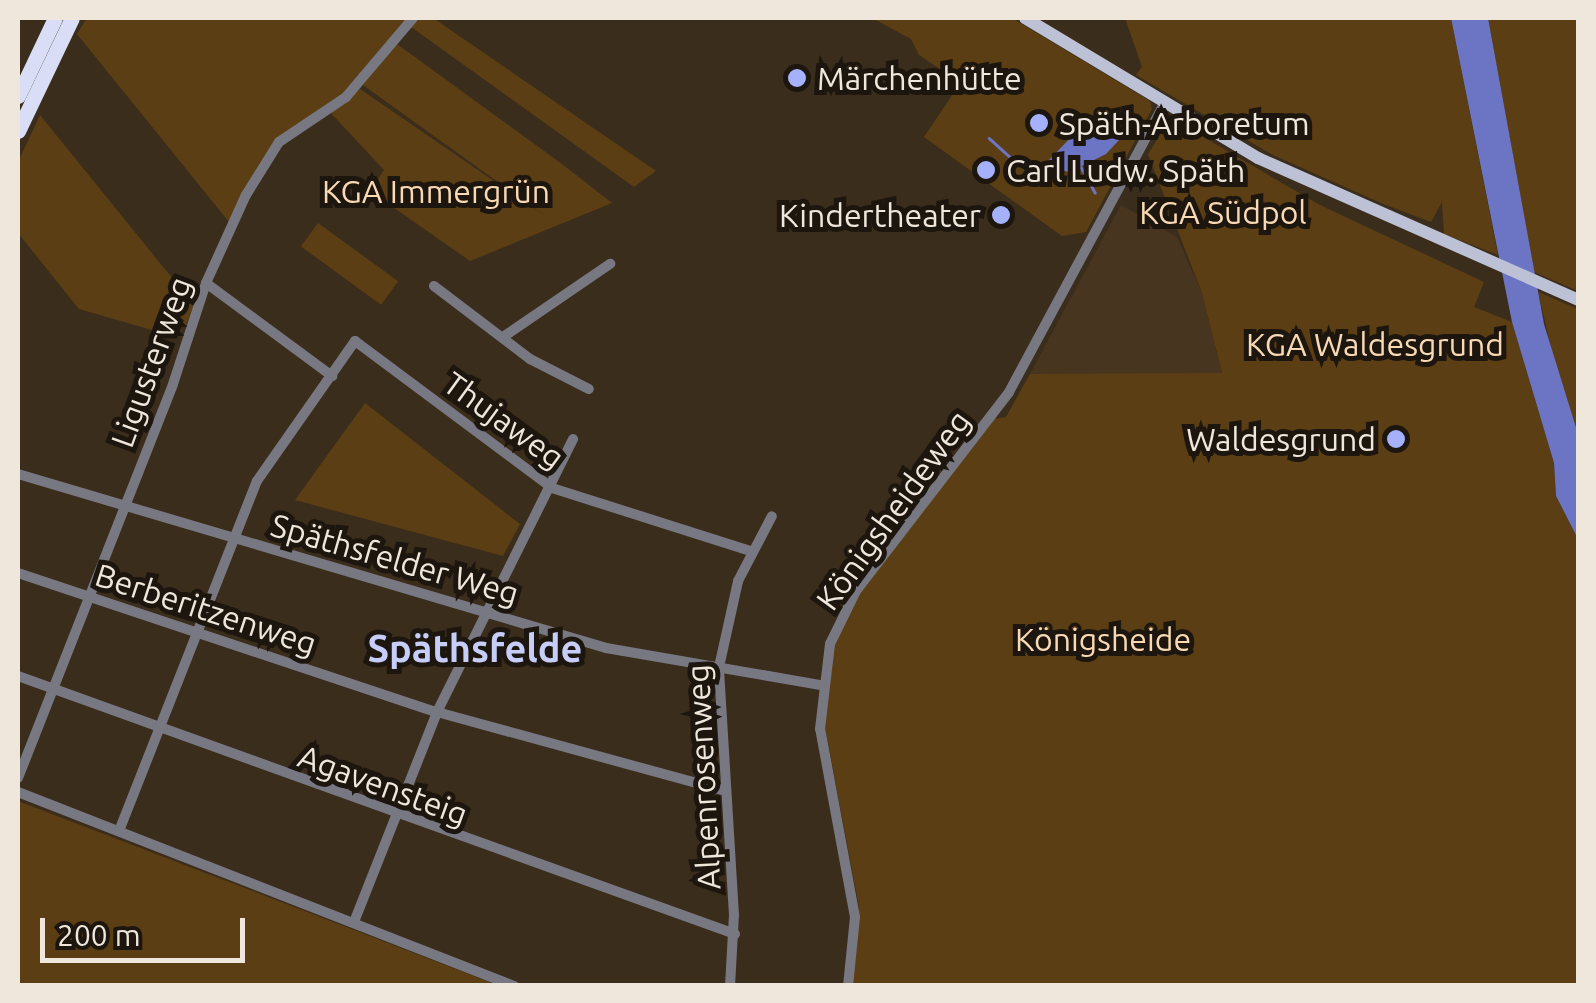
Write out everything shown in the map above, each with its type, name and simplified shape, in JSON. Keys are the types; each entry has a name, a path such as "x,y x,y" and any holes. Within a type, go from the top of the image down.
{"highway":[{"path":"18,96 55,18"},
{"path":"18,132 72,18"}],"main road":[{"path":"1025,18 1272,165 1578,300"}],"street":[{"name":"Ligusterweg","path":"18,778 125,505 206,283 275,148 346,97 413,18"},
{"name":"Königsheideweg","path":"848,986 855,917 820,738 821,685 849,603 1008,392 1165,102"},
{"path":"502,337 610,264"},
{"path":"119,831 258,481 332,376 206,283"},
{"path":"434,286 554,374 589,388"},
{"name":"Thujaweg","path":"332,376 355,341 552,488 751,552"},
{"path":"354,922 436,712 552,488 573,439"},
{"name":"Späthsfelder Weg","path":"18,474 606,648 821,685"},
{"name":"Alpenrosenweg","path":"730,986 734,934 718,667 728,614 751,552 772,516"},
{"name":"Berberitzenweg","path":"18,573 436,712 725,791"},
{"name":"Agavensteig","path":"18,676 396,816 734,934"},
{"path":"18,792 514,986"}],"shaded area":[{"path":"1121,205 1177,237 1202,293 1222,374 1030,374"}],"green space":[{"path":"87,18 408,18 341,95 278,137 229,222 77,34"},
{"path":"416,18 433,18 656,171 634,187 411,27"},
{"name":"Späth-Arboretum","path":"872,18 1012,18 1150,101 1152,109 1086,232 1062,236 924,137 955,91 939,80 943,71 919,55 911,39"},
{"path":"1125,18 1451,18 1498,255 1444,234 1442,202 1431,222 1381,203 1273,155 1136,75 1142,67"},
{"path":"1488,18 1578,18 1578,291 1534,272"},
{"name":"KGA Immergrün","path":"397,44 612,203 470,261 370,191 384,170 329,111 360,89 548,218 363,85"},
{"path":"40,115 194,305 186,326 152,330 79,309 18,233 18,162"},
{"name":"Königsheide","path":"1179,123 1320,205 1484,282 1474,307 1512,322 1554,463 1556,496 1578,539 1578,985 852,986 859,907 823,716 831,655 853,603 994,419 1006,417 1030,374 1222,373 1202,293 1148,154 1166,125"},
{"path":"318,223 398,281 381,305 301,246"},
{"path":"1538,292 1578,309 1578,434 1558,377"},
{"path":"365,403 520,524 503,556 295,500"},
{"path":"18,801 203,872 497,985 18,985"}],"water":[{"path":"1451,18 1488,18 1544,324 1578,434 1578,539 1556,496 1554,463 1512,322"},
{"path":"1109,126 1119,140 1106,154 1070,172 1050,168 1048,161 1081,127"}],"waterway":[{"path":"989,138 1011,158 1048,165"},
{"path":"1081,167 1095,192"}],"place":[{"name":"Märchenhütte","path":"797,78"},
{"name":"Späth-Arboretum","path":"1039,123"},
{"name":"Carl Ludw. Späth","path":"986,170"},
{"name":"Kindertheater","path":"1001,215"},
{"name":"Waldesgrund","path":"1396,439"}],"district":[{"name":"Späthsfelde","path":"475,649"}],"park label":[{"name":"KGA Südpol","path":"1223,212"},
{"name":"KGA Waldesgrund","path":"1375,344"}]}
